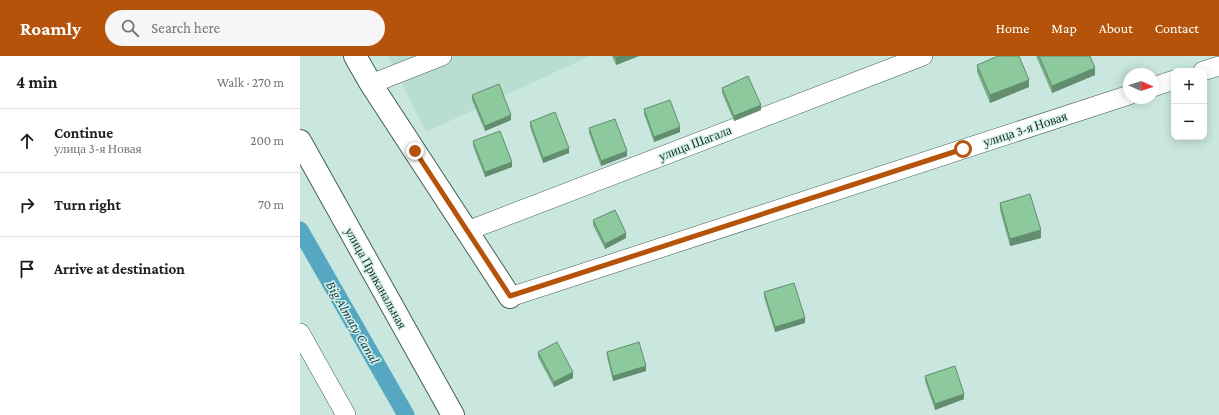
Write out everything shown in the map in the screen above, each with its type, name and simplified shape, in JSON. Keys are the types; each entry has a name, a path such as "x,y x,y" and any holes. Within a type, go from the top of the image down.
{"main road":[{"path":"355,56 371,84 510,296"},
{"name":"улица Приканальная","path":"300,141 453,415"}],"street":[{"path":"371,84 442,56"},
{"name":"улица Шагала","path":"467,231 923,56"},
{"path":"1207,70 1219,66"},
{"path":"1159,85 1171,81"},
{"name":"улица 3-я Новая","path":"510,296 1123,97"},
{"path":"300,333 346,415"}],"shaded area":[{"path":"388,56 590,56 426,132"}],"building":[{"path":"998,56 1019,56 1029,80 990,95 977,65"},
{"path":"1039,56 1090,56 1095,68 1052,86"},
{"path":"748,76 761,105 734,116 722,88"},
{"path":"499,84 511,115 485,126 472,95"},
{"path":"670,100 680,127 654,137 644,109"},
{"path":"555,112 569,148 543,158 530,122"},
{"path":"615,119 627,151 601,161 589,128"},
{"path":"500,131 512,162 485,172 473,141"},
{"path":"1030,194 1041,230 1010,239 1000,203"},
{"path":"615,210 626,233 605,244 593,220"},
{"path":"794,283 805,318 775,327 764,292"},
{"path":"557,342 573,372 554,382 538,352"},
{"path":"639,342 646,366 613,376 607,352"},
{"path":"955,366 964,394 935,404 925,376"}],"waterway":[{"name":"Big Almaty Canal","path":"300,230 406,415"}],"route":[{"path":"415,151 510,296 963,149"}]}
